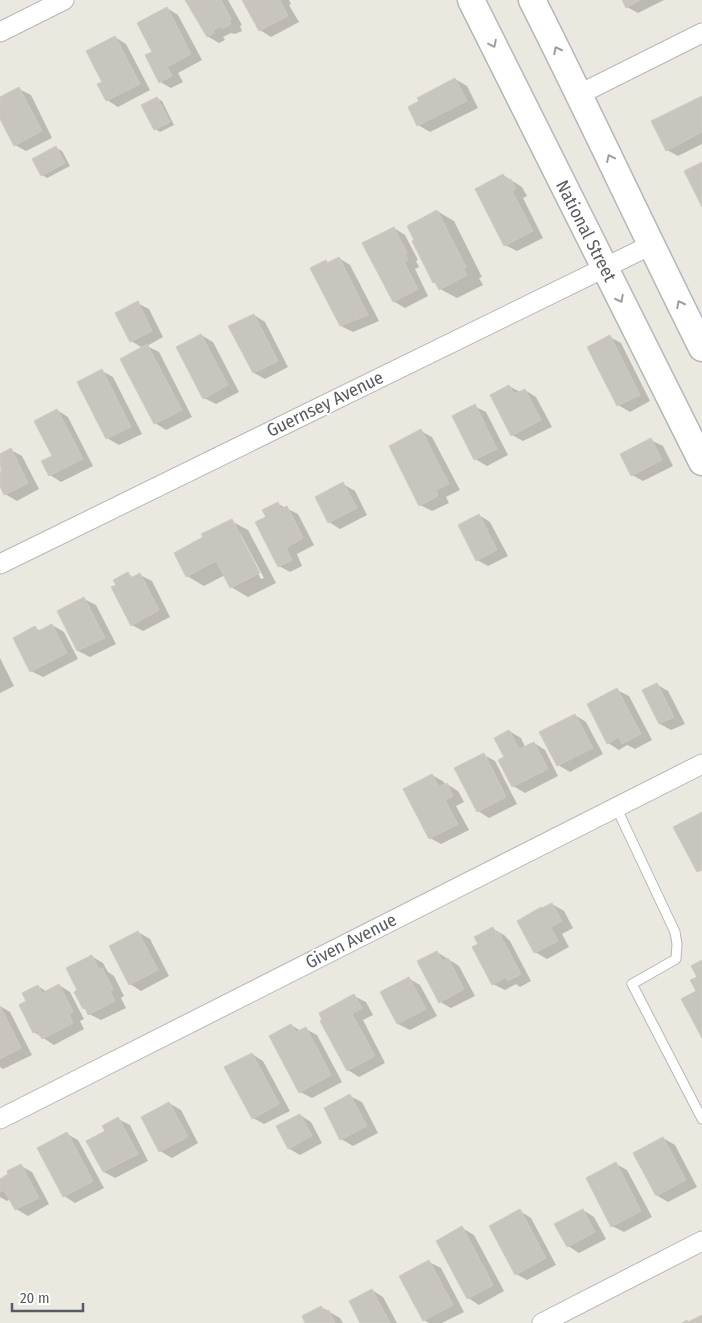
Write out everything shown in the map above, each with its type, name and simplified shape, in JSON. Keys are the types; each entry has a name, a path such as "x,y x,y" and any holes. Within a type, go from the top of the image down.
{"main road":[{"name":"National Street","path":"471,0 702,462"},
{"path":"532,0 580,94 702,348"}],"street":[{"path":"0,32 64,0"},
{"path":"580,94 702,33"},
{"name":"Guernsey Avenue","path":"0,564 651,245"},
{"name":"Given Avenue","path":"0,1119 702,764"},
{"path":"542,1323 702,1241"}],"lane":[{"path":"616,807 675,932 677,944 676,959 632,984 702,1118"}],"building":[{"path":"185,0 221,0 231,19 229,20 231,24 222,29 221,26 213,30 214,33 207,37"},
{"path":"242,0 280,0 288,16 259,31"},
{"path":"622,0 640,0 626,8"},
{"path":"167,7 191,54 167,67 172,76 159,83 145,55 152,52 137,23"},
{"path":"115,36 140,84 106,101 97,84 102,82 86,51"},
{"path":"455,78 467,101 417,126 408,107 419,101 417,98"},
{"path":"19,87 42,131 14,146 0,119 0,97"},
{"path":"702,96 702,132 666,151 651,121"},
{"path":"157,97 170,122 154,130 141,105"},
{"path":"56,146 65,163 41,176 32,159"},
{"path":"702,162 702,207 684,171"},
{"path":"503,174 507,180 511,179 516,189 512,191 533,231 504,246 475,189"},
{"path":"437,210 466,267 463,268 467,275 439,290 435,282 433,283 412,241 414,240 407,226"},
{"path":"394,227 407,253 405,254 408,260 404,262 418,289 393,302 362,243"},
{"path":"339,257 368,315 340,326 310,268 326,260 327,263"},
{"path":"138,301 152,331 130,342 115,313"},
{"path":"254,314 278,361 253,373 228,326"},
{"path":"201,334 228,385 203,399 176,347"},
{"path":"610,335 640,395 617,406 587,347"},
{"path":"147,344 182,410 154,424 120,359"},
{"path":"102,369 131,427 106,439 77,382"},
{"path":"509,385 514,394 525,389 541,420 511,436 490,395"},
{"path":"475,404 497,449 474,460 452,416"},
{"path":"57,409 83,459 49,476 41,461 52,456 34,421"},
{"path":"421,429 449,484 436,490 438,496 419,506 389,446"},
{"path":"651,438 662,460 631,476 620,454"},
{"path":"11,448 28,483 4,495 0,486 0,454"},
{"path":"343,482 357,508 328,523 315,497"},
{"path":"278,502 281,509 287,506 303,538 286,548 292,560 278,567 255,522 266,517 262,510"},
{"path":"479,514 497,550 476,561 458,525"},
{"path":"232,519 260,573 230,588 216,561 186,577 174,553 203,537 201,534"},
{"path":"128,572 131,578 140,573 159,610 131,626 111,587 116,585 113,580"},
{"path":"84,597 105,638 77,651 57,611"},
{"path":"52,624 67,653 30,672 13,638 35,626 38,631"},
{"path":"657,683 674,717 659,724 642,690"},
{"path":"617,688 641,734 622,744 619,737 607,744 587,704"},
{"path":"575,714 593,748 557,766 539,732"},
{"path":"509,730 519,749 534,742 548,769 512,787 498,760 504,757 494,738"},
{"path":"484,753 506,797 477,812 454,768"},
{"path":"432,774 439,787 447,783 453,796 445,800 458,824 429,839 403,789"},
{"path":"702,812 702,870 697,872 673,827"},
{"path":"552,903 562,921 551,927 558,941 534,953 517,921"},
{"path":"493,927 497,934 499,933 521,974 508,981 506,977 492,985 472,947 478,944 474,937"},
{"path":"138,931 158,970 129,985 109,946"},
{"path":"437,951 443,961 448,958 464,989 439,1003 417,961"},
{"path":"92,955 99,970 102,968 113,989 110,991 115,1001 88,1015 74,992 77,990 66,968"},
{"path":"702,960 702,1038 681,999 696,991 690,980 697,977 691,966"},
{"path":"409,977 426,1009 397,1024 380,992"},
{"path":"59,984 73,1012 69,1014 73,1023 42,1039 37,1031 33,1033 19,1005 26,1001 22,993 38,985 42,993"},
{"path":"354,994 362,1008 352,1014 375,1056 347,1071 320,1021 322,1020 319,1013"},
{"path":"0,1006 21,1048 0,1059"},
{"path":"291,1024 296,1032 306,1027 331,1075 299,1093 269,1036"},
{"path":"252,1053 279,1104 252,1119 224,1067"},
{"path":"350,1094 367,1126 340,1140 324,1108"},
{"path":"169,1102 188,1137 159,1152 141,1117"},
{"path":"300,1114 312,1136 288,1149 276,1126"},
{"path":"118,1117 138,1154 103,1172 86,1141 105,1131 102,1126"},
{"path":"67,1132 93,1181 63,1197 37,1148"},
{"path":"663,1137 686,1180 656,1196 633,1153"},
{"path":"616,1162 641,1211 611,1227 586,1178"},
{"path":"21,1164 39,1198 15,1210 4,1190 0,1192 0,1179 8,1174 7,1171"},
{"path":"520,1209 546,1258 515,1275 489,1226"},
{"path":"583,1209 595,1232 567,1247 554,1224"},
{"path":"462,1226 493,1285 467,1299 436,1241"},
{"path":"429,1260 453,1305 423,1321 399,1276"},
{"path":"372,1289 390,1323 360,1323 349,1301"},
{"path":"321,1306 325,1312 329,1310 335,1323 305,1323 302,1316"},
{"path":"702,1315 702,1323 682,1323 687,1320 688,1322"}]}
